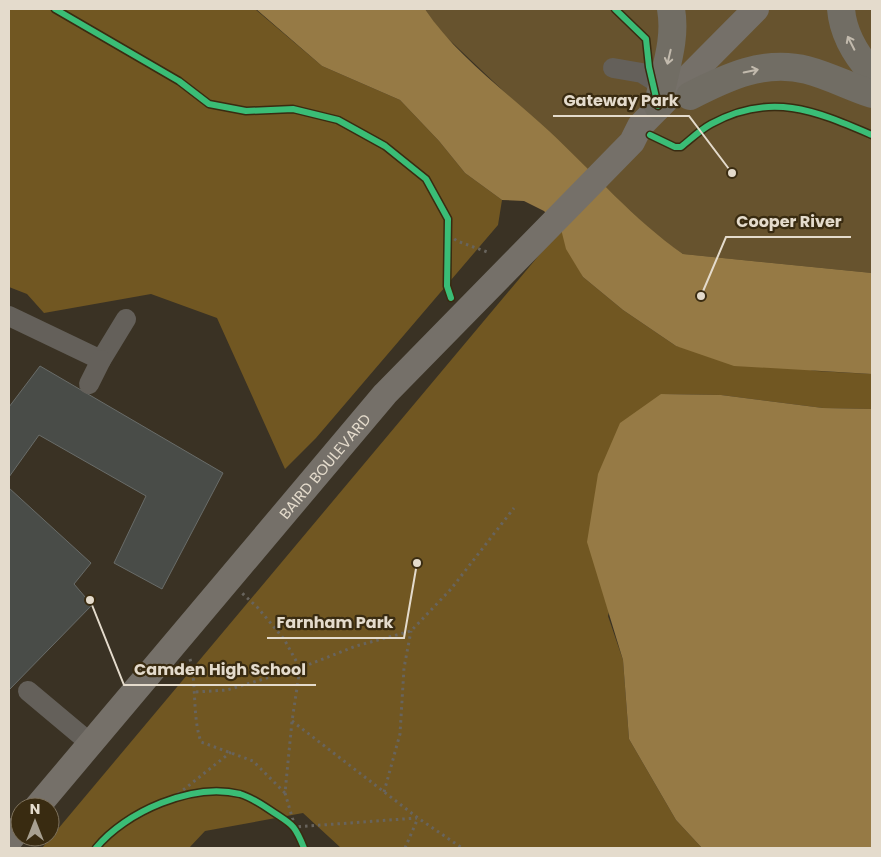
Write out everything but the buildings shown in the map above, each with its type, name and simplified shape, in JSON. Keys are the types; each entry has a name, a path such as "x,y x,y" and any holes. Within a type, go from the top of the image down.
{"highway":[{"path":"660,95 670,53 673,25 671,9"},
{"path":"841,9 843,23 852,47 872,73"},
{"path":"690,96 739,74 776,67 807,70 872,94"}],"main road":[{"name":"BAIRD BOULEVARD","path":"45,797 385,394 632,142 660,95 756,9"},
{"name":"BAIRD BOULEVARD","path":"632,142 650,135 776,9"}],"lane":[{"path":"612,68 642,73 660,95"},
{"path":"9,316 101,360"},
{"path":"89,384 126,319"},
{"path":"28,691 90,743"}],"path":[{"path":"449,227 449,244"},
{"path":"449,235 457,241 490,253"},
{"path":"196,692 227,690 300,668 356,646 411,631 451,589 514,508"},
{"path":"240,592 258,608 284,639 300,668 292,721 285,793 297,831"},
{"path":"384,792 400,734 404,668 411,631"},
{"path":"189,653 196,692 198,732 201,742 253,761 285,793"},
{"path":"292,721 418,818 462,848"},
{"path":"165,802 173,798 231,752"},
{"path":"173,798 192,794"},
{"path":"297,831 418,818"},
{"path":"405,848 418,818"},
{"path":"288,822 297,831"}],"shaded area":[{"path":"9,9 255,9 322,66 400,100 439,141 465,173 502,200 498,225 316,438 285,469 217,318 151,294 44,313 27,294 9,287"},
{"path":"256,9 425,9 467,58 549,131 631,211 683,254 872,273 872,374 734,366 676,346 623,310 583,277 566,249 561,229 544,211 524,201 502,200 465,173 439,141 400,100 322,66"},
{"path":"425,9 872,9 872,273 683,254 659,238 440,31"},
{"path":"561,229 583,277 623,310 676,346 816,371 872,374 872,409 823,408 721,395 661,394 608,616 623,660 629,739 676,820 702,848 341,848 303,813 205,831 189,848 42,848 60,847 60,827"},
{"path":"661,394 721,395 823,408 872,409 872,848 702,848 676,820 629,739 623,660 587,542 598,474 620,423"}],"cycle path":[{"path":"55,9 179,81 209,104 246,111 293,109 338,120 385,146 426,179 448,219 447,286 451,298"},
{"path":"615,9 646,39 649,67 658,106"},
{"path":"650,135 675,147 681,147 707,126 733,114 754,108 774,107 812,112 872,135"},
{"path":"96,848 124,823 161,803 181,796 222,791 248,797 292,825 304,848"}],"place":[{"name":"Gateway Park","path":"732,173"},
{"name":"Cooper River","path":"701,296"},
{"name":"Farnham Park","path":"417,563"},
{"name":"Camden High School","path":"90,600"}]}
